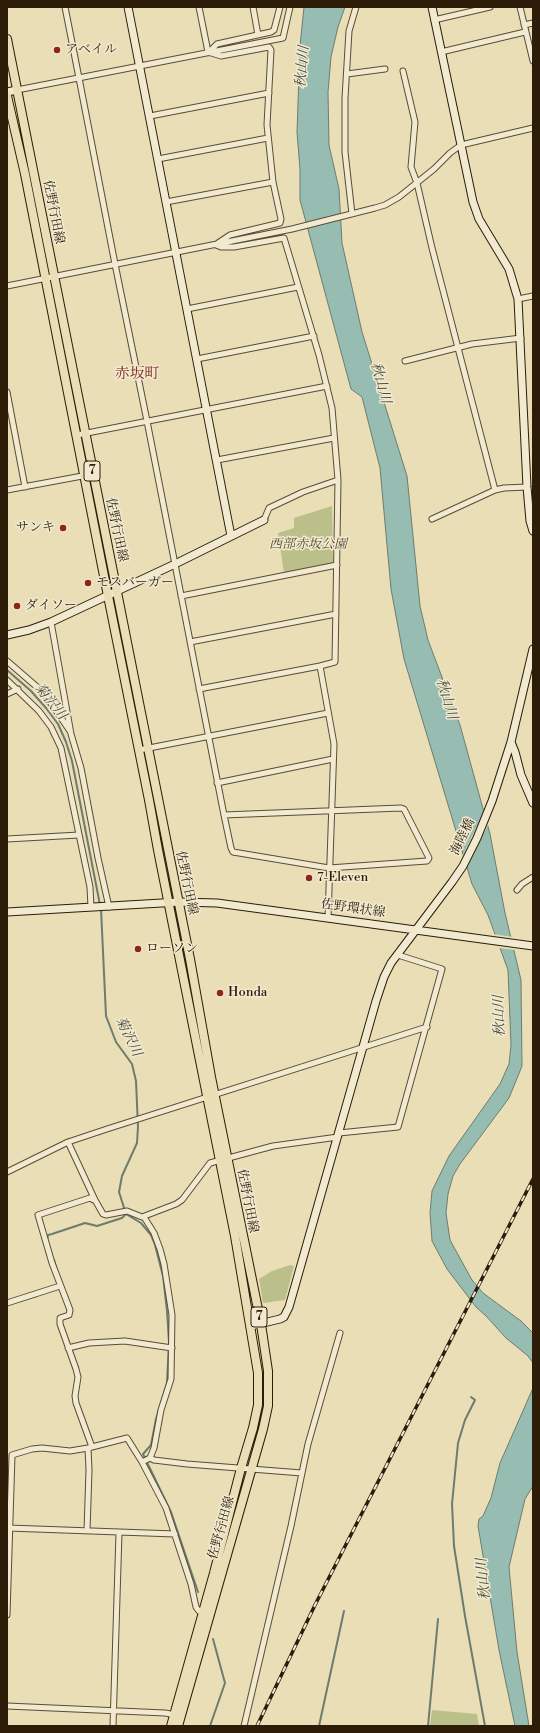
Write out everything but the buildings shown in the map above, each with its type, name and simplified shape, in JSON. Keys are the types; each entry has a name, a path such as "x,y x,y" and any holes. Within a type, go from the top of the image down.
{"main road":[{"name":"佐野行田線","path":"7,39 50,277 81,434 117,592 168,903 211,1095"},
{"name":"佐野行田線","path":"7,96 50,277"},
{"name":"佐野行田線","path":"89,474 108,596 178,902 223,1159 258,1373 258,1405 253,1428 241,1468 205,1615 177,1716 170,1726"},
{"name":"佐野行田線","path":"205,1615 252,1469 268,1406 268,1371 261,1324 223,1159"},
{"name":"佐野行田線","path":"177,1716 178,1726"}],"street":[{"path":"65,7 230,848 233,852 329,868 426,861 429,858 404,809 401,808 224,815"},
{"path":"128,7 232,536"},
{"path":"199,7 208,52"},
{"path":"253,7 258,35"},
{"path":"208,52 217,44 271,32 274,30 280,7"},
{"path":"7,92 283,38 290,7"},
{"path":"350,214 345,152 345,98 349,31 356,7"},
{"path":"432,7 473,202 479,219 509,269 518,299 527,487 530,521 533,532"},
{"path":"434,20 490,7"},
{"path":"520,7 533,61"},
{"path":"524,25 533,23"},
{"path":"441,52 525,32"},
{"path":"208,52 221,56 269,47 272,53 267,125 273,182 281,218 280,223 230,234 215,245"},
{"path":"347,74 385,69"},
{"path":"403,71 415,122 411,167 417,183 432,248 495,490"},
{"path":"150,116 269,93"},
{"path":"7,286 215,245 297,227 385,205 417,183 450,153 462,145 533,128"},
{"path":"158,159 268,138"},
{"path":"166,202 273,182"},
{"path":"199,689 335,662 338,480 332,408 314,336 284,238 234,247 221,247 215,245"},
{"path":"187,309 298,287"},
{"path":"518,299 533,296"},
{"path":"197,359 314,336"},
{"path":"405,361 483,342 521,338"},
{"path":"81,434 327,386"},
{"path":"7,392 25,487"},
{"path":"217,460 334,438"},
{"path":"7,490 89,474"},
{"path":"7,635 29,630 51,622 117,592 264,520 269,508 304,492 338,480"},
{"path":"432,519 495,490 527,487"},
{"path":"181,596 337,565"},
{"path":"190,642 336,614"},
{"path":"51,622 71,734 81,768 107,907"},
{"name":"海陸橋","path":"250,1326 275,1321 284,1317 289,1307 382,981 391,963 417,930 463,866 477,838 492,801 510,742 530,672 533,649"},
{"path":"7,661 44,693 71,734"},
{"path":"320,666 334,744 328,918"},
{"path":"7,680 32,702 51,727 61,748 93,907"},
{"path":"7,694 18,689"},
{"path":"143,749 328,713"},
{"path":"510,742 515,752 521,775 533,803"},
{"path":"217,783 333,759"},
{"path":"7,839 79,835"},
{"path":"517,890 522,884 533,877"},
{"name":"佐野環状線","path":"7,912 178,902 237,905 533,946"},
{"path":"144,1217 176,1204 182,1200 210,1163 273,1146 398,1127 442,969 398,955"},
{"path":"7,1172 68,1142 427,1027"},
{"path":"68,1142 103,1214 106,1215 127,1211 144,1217 157,1240 164,1264 172,1315 171,1379 161,1410 158,1437 150,1458 142,1462"},
{"path":"87,1531 90,1448 76,1403 75,1396 78,1377 60,1320 62,1317 69,1315 70,1310 48,1252 38,1215 90,1198 95,1200"},
{"path":"7,1303 60,1286"},
{"path":"244,1726 308,1444 340,1333"},
{"path":"68,1348 89,1343 125,1341 172,1348"},
{"path":"7,1615 12,1455 32,1449 42,1448 70,1451 90,1448 127,1438 142,1462 166,1508 196,1607 205,1615"},
{"path":"150,1458 154,1460 187,1464 302,1472"},
{"path":"9,1528 175,1534"},
{"path":"112,1726 119,1533"},
{"path":"7,1706 113,1711 177,1716"}],"green space":[{"name":"西部赤坂公園","path":"332,506 333,563 284,573 278,533 294,528 294,518"},
{"path":"290,1265 294,1266 285,1300 263,1303 259,1279 272,1271"},
{"path":"432,1710 477,1714 479,1726 430,1726"}],"water":[{"name":"秋山川","path":"304,7 345,7 338,27 331,57 328,92 329,145 339,189 342,243 362,332 407,476 420,606 428,640 460,725 490,834 505,913 521,980 522,1066 509,1098 460,1164 453,1176 448,1194 446,1213 450,1240 472,1280 483,1293 521,1321 533,1333 533,1363 528,1356 506,1338 476,1307 447,1269 432,1241 430,1213 432,1191 449,1156 500,1084 509,1064 511,1045 508,970 488,915 472,884 404,659 391,589 380,468 362,397 351,389 300,200 300,169 297,132 300,46"},
{"path":"533,1388 533,1486 525,1499 509,1567 517,1652 529,1726 515,1726 499,1650 478,1526 479,1519 483,1516 491,1498 500,1463"}],"pier":[{"path":"485,809 489,823 466,870 462,857"},
{"path":"492,934 513,937 516,950 498,948"}],"waterway":[{"name":"菊沢川","path":"7,670 31,691 46,708 58,724 66,742 72,761 100,905"},
{"name":"菊沢川","path":"47,1240 48,1235 85,1223 97,1226 122,1218 126,1214 119,1192 122,1176 137,1143 138,1127 136,1081 132,1064 116,1042 106,1016 101,909"},
{"path":"126,1214 141,1223 151,1235 163,1276 167,1311 169,1342 167,1383 156,1419 151,1445 143,1454 171,1512 198,1592"},
{"name":"菊沢川","path":"54,1260 57,1270"},
{"name":"菊沢川","path":"7,1305 37,1296"},
{"path":"471,1397 475,1400 465,1420 458,1443 452,1504 454,1546 485,1726"},
{"path":"319,1726 344,1611"},
{"path":"428,1726 438,1619"},
{"path":"210,1726 225,1683 213,1639"}],"railway":[{"path":"257,1726 315,1605 533,1179"}],"place":[{"name":"アベイル","path":"57,50"},
{"name":"サンキ","path":"63,528"},
{"name":"モスバーガー","path":"88,583"},
{"name":"ダイソー","path":"17,606"},
{"name":"7-Eleven","path":"309,878"},
{"name":"ローソン","path":"138,949"},
{"name":"Honda","path":"220,993"}],"district":[{"name":"赤坂町","path":"137,374"}]}
